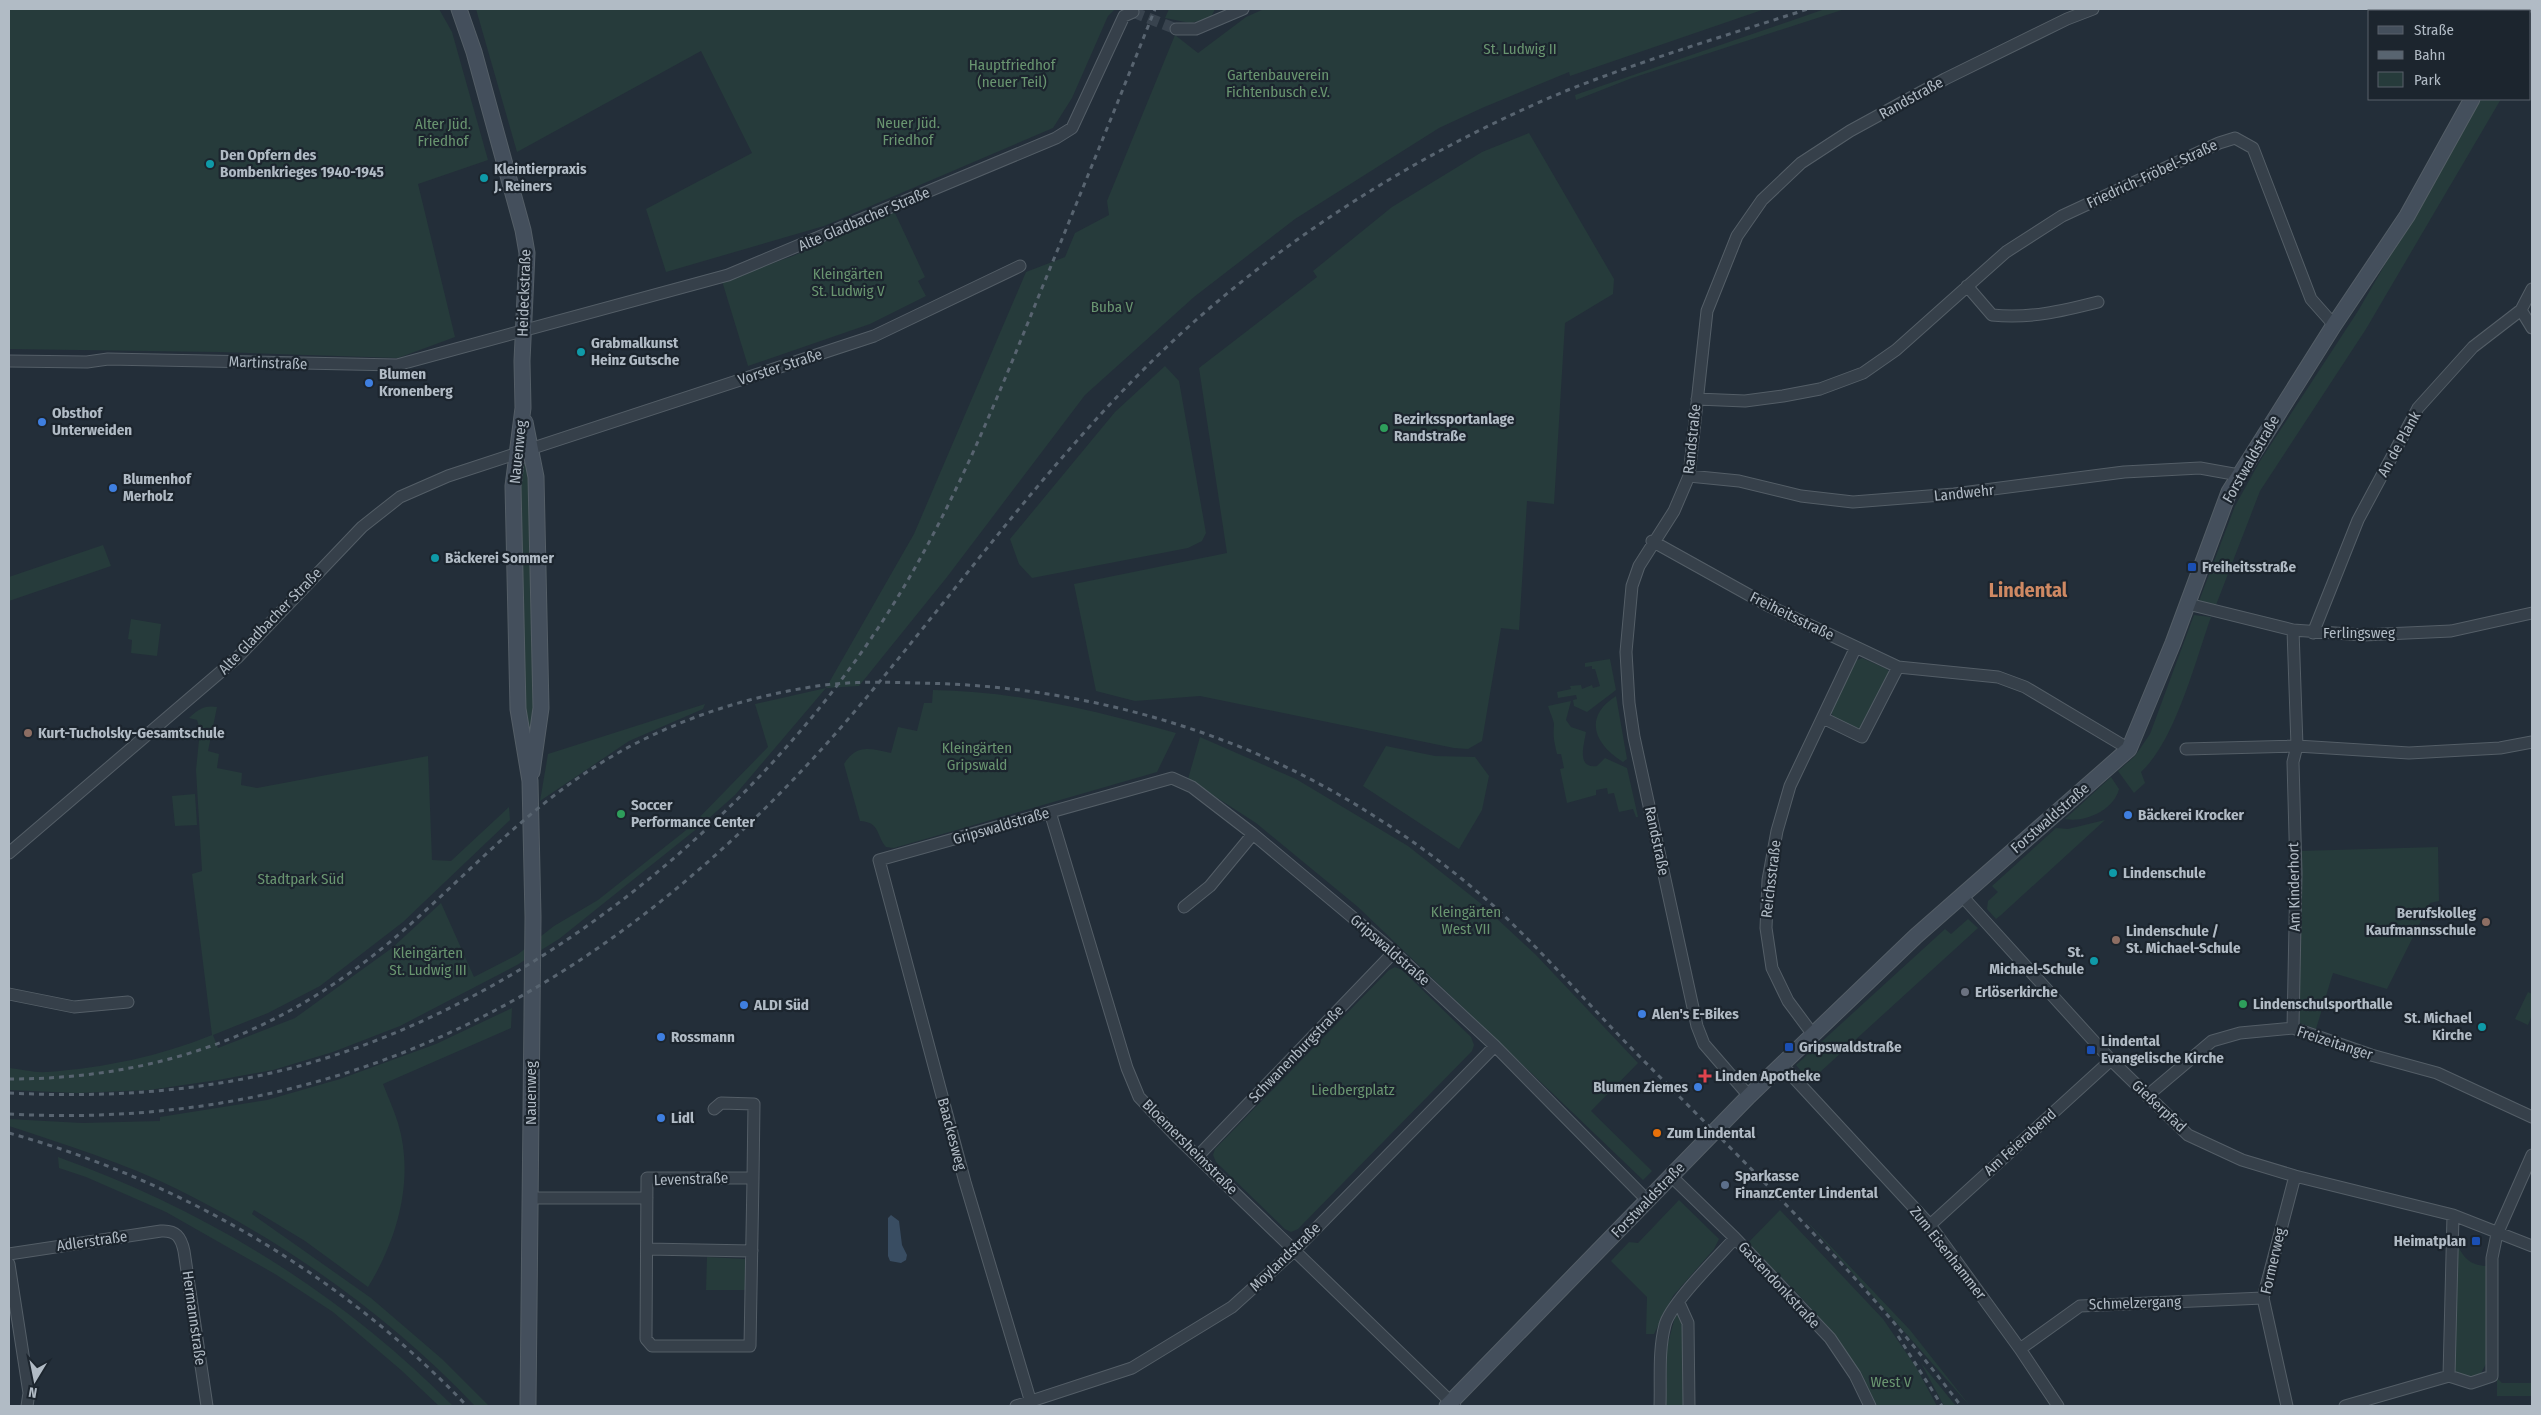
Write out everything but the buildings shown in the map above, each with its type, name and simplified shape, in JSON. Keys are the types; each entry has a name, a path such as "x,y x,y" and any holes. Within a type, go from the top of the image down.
{"street":[{"name":"Heideckstraße","path":"459,9 474,52 526,240 523,408"},
{"path":"1176,28 1196,29 1243,9"},
{"name":"Randstraße","path":"1749,1096 1704,1044 1696,1026 1634,737 1627,670 1628,625 1632,586 1639,566 1652,542 1674,511 1690,476 1707,311 1737,236 1762,200 1801,163 1850,132 1945,79 2066,19 2093,9"},
{"name":"Alte Gladbacher Straße","path":"523,332 744,269 1056,138 1072,128 1124,16 1133,12"},
{"name":"Forstwaldstraße","path":"1451,1405 1749,1096 1783,1066 1916,936 2129,748 2188,604 2229,492 2334,325 2407,216 2471,100"},
{"name":"Friedrich-Fröbel-Straße","path":"1697,399 1745,401 1783,396 1820,389 1863,373 1896,350 2006,252 2062,216 2219,142 2235,138 2253,148 2311,299 2334,325"},
{"name":"Vorster Straße","path":"524,452 874,336 1020,266"},
{"path":"1967,286 1992,315 2017,318 2045,315 2098,302"},
{"name":"An de Plank","path":"2313,632 2358,520 2418,408 2473,347 2521,310 2532,289"},
{"path":"2521,310 2532,328"},
{"name":"Martinstraße","path":"9,361 87,362 108,359 397,365 523,332"},
{"name":"Nauenweg","path":"523,408 524,452 514,486 518,709 530,781 534,939 528,1406"},
{"name":"Alte Gladbacher Straße","path":"9,853 238,657 362,527 387,505 435,480 524,452"},
{"name":"Nauenweg","path":"524,452 536,477 541,708 530,781"},
{"name":"Landwehr","path":"1690,476 1739,481 1801,496 1853,502 1964,493 2124,472 2200,468 2239,475"},
{"name":"Freiheitsstraße","path":"1652,542 1767,605 1898,667 1998,677 2025,687 2129,748"},
{"name":"Ferlingsweg","path":"2188,604 2292,630 2363,635 2451,631 2532,613"},
{"path":"2292,630 2297,746"},
{"name":"Reichsstraße","path":"1814,1036 1788,1001 1772,968 1766,928 1768,880 1776,831 1790,786 1824,718 1856,647"},
{"path":"1824,718 1862,737 1898,667"},
{"path":"2186,749 2297,746 2409,753 2500,748 2532,742"},
{"name":"Am Kinderhort","path":"2293,1028 2296,873 2293,762 2297,746"},
{"name":"Gripswaldstraße","path":"879,860 1172,778 1192,787 1253,834 1394,952 1495,1046 1647,1200"},
{"name":"Bloemersheimstraße","path":"1050,812 1130,1075 1139,1097 1451,1405"},
{"path":"1184,907 1210,886 1253,834"},
{"name":"Baackesweg","path":"879,860 965,1182 1031,1404"},
{"name":"Gießerpfad","path":"1962,896 2111,1060 2188,1135 2242,1160 2295,1176 2453,1215"},
{"name":"Schwanenburgstraße","path":"1198,1156 1394,952"},
{"path":"9,994 74,1007 128,1002"},
{"name":"Freizeitanger","path":"2146,1096 2212,1041 2240,1033 2293,1028 2371,1054 2437,1073 2532,1117"},
{"name":"Moylandstraße","path":"1016,1406 1031,1404 1132,1368 1232,1307 1294,1250 1495,1046"},
{"name":"Am Feierabend","path":"1930,1225 2111,1060"},
{"name":"Zum Eisenhammer","path":"1783,1066 1930,1225 2020,1349 2058,1406"},
{"path":"648,1198 646,1339 652,1346 750,1346 754,1104 721,1104 714,1109"},
{"path":"2345,1406 2449,1376 2471,1383 2492,1376 2492,1258 2496,1234 2532,1155"},
{"name":"Gastendonkstraße","path":"1671,1176 1735,1238 1830,1338 1855,1374 1870,1406"},
{"name":"Formerweg","path":"2287,1406 2263,1298 2295,1176"},
{"name":"Levenstraße","path":"531,1198 648,1198 647,1178 753,1178"},
{"path":"2449,1376 2453,1215 2496,1234 2532,1246"},
{"name":"Adlerstraße","path":"9,1254 161,1231 174,1232"},
{"name":"Hermannstraße","path":"174,1232 180,1237 184,1251 207,1406"},
{"path":"1660,1406 1661,1349 1665,1323 1679,1303 1735,1238"},
{"path":"647,1249 752,1251"},
{"path":"9,1264 29,1393 27,1406"},
{"name":"Schmelzergang","path":"2020,1349 2080,1306 2263,1298"},
{"path":"1679,1303 1688,1323 1688,1406"}],"green space":[{"name":"Alter Jüd. Friedhof","path":"9,9 439,9 452,32 488,160 418,184 455,337 398,358 218,352 9,349"},
{"name":"Hauptfriedhof (neuer Teil)","path":"476,9 1115,9 1108,16 1072,98 1053,128 824,226 666,272 646,209 752,153 701,51 517,152"},
{"path":"1169,9 1215,9 1210,19 1190,23 1165,18"},
{"path":"1264,9 1765,9 1570,76 1569,72 1482,108 1439,128 1295,219 1194,297 1085,395 947,577 859,686 826,688 914,534 1026,272 1065,257 1075,233 1109,215 1107,201 1175,35 1198,53 1246,17"},
{"path":"1825,9 1845,9 1632,78 1576,100 1575,95"},
{"path":"2480,100 2500,100 2366,329 2260,491 2216,605 2199,601 2235,506 2260,461 2358,311"},
{"name":"Bezirkssportanlage Randstraße","path":"1529,133 1614,279 1613,294 1565,323 1554,504 1527,501 1519,630 1501,628 1482,741 1468,749 1454,748 1200,696 1135,701 1096,691 1074,584 1227,553 1199,368 1317,277 1313,271 1392,207 1482,152"},
{"name":"Kleingärten St. Ludwig V","path":"894,211 925,277 918,281 926,296 870,324 748,366 722,281 793,256"},
{"path":"1165,366 1179,381 1206,533 1202,541 1188,548 1032,578 1019,564 1010,539 1115,412"},
{"path":"526,461 529,463 536,709 533,728 529,731 525,728 518,485 522,462"},
{"path":"103,545 111,566 9,601 9,577"},
{"path":"2194,615 2211,617 2191,678 2164,741 2141,772 2145,783 2134,793 2118,771 2135,756 2150,734"},
{"path":"131,619 161,624 157,656 131,653 132,640 128,639"},
{"path":"1862,658 1887,669 1889,672 1859,729 1834,719 1831,711 1855,661"},
{"path":"1610,659 1616,690 1587,712 1574,706 1573,700 1577,699 1576,695 1558,698 1557,692 1571,689 1570,686 1581,685 1582,689 1592,685 1593,688 1600,686 1595,669 1592,669 1592,666 1585,667 1585,663"},
{"name":"Stadtpark Süd","path":"826,688 735,795 699,827 559,939 517,965 400,1026 333,1052 273,1070 218,1080 149,1090 78,1093 9,1090 9,1068 47,1072 110,1064 152,1055 212,1035 192,874 202,871 196,770 200,730 197,720 189,718 202,708 217,707 208,751 219,754 217,768 242,773 241,785 257,788 428,756 432,860 451,861 509,807 510,820 403,922 320,986 268,1013 213,1035 218,1048 295,1018 392,948 441,903 474,977 517,955 554,926 598,900 690,827 768,747 755,704"},
{"name":"Kleingärten Gripswald","path":"933,690 964,691 1025,698 1086,710 1176,733 1157,772 894,848 886,847 877,830 871,824 860,821 844,764 849,757 859,750 870,749 891,753 898,727 917,731 924,703 932,703"},
{"path":"1616,696 1627,759 1623,762 1605,747 1599,739 1596,730 1596,721 1599,713"},
{"path":"1571,701 1566,720 1571,727 1586,732 1583,755 1586,764 1597,766 1605,758 1627,768 1638,817 1636,817 1633,809 1619,812 1614,793 1608,794 1607,788 1596,790 1596,795 1567,803 1560,769 1564,768 1561,754 1557,754 1554,739 1554,723 1548,706"},
{"path":"705,704 703,709 629,741 540,801 548,754"},
{"name":"Kleingärten West VII","path":"1200,737 1296,779 1408,846 1479,902 1536,955 1638,1063 1591,1111 1652,1171 1643,1180 1358,907 1256,823 1188,779"},
{"path":"1386,746 1435,756 1475,757 1489,776 1482,810 1459,849 1363,786"},
{"path":"2111,777 2119,789 2116,796 2105,809 2090,817 2073,820 2065,819"},
{"path":"195,794 197,825 175,826 172,796"},
{"path":"2105,820 1996,919 1987,909 1988,901 1998,892 1992,886 2056,828 2068,829"},
{"path":"2438,847 2439,901 2430,903 2387,989 2333,973 2316,1029 2300,1023 2299,851"},
{"path":"1968,919 1978,928 1819,1073 1809,1079 1802,1079 1797,1074 1801,1071 1796,1065 1945,929 1951,934"},
{"name":"Liedbergplatz","path":"1395,967 1402,970 1471,1037 1474,1045 1472,1051 1298,1229 1291,1232 1285,1229 1216,1162 1213,1155 1215,1149 1389,970"},
{"path":"2528,992 2532,994 2532,1015 2528,1025 2515,1019"},
{"path":"512,1008 511,1028 383,1084 398,1123 403,1144 404,1187 395,1229 368,1287 305,1241 254,1210 252,1214 371,1298 442,1359 489,1406 475,1406 409,1342 373,1313 298,1259 220,1211 138,1171 9,1126 9,1119 82,1123 160,1121 160,1117 267,1100 340,1079 436,1044"},
{"path":"58,1157 167,1203 270,1259 365,1327 410,1365 453,1406 439,1406 401,1370 333,1312 275,1274 166,1212 86,1177 59,1168"},
{"path":"1679,1200 1719,1239 1714,1249 1673,1296 1654,1334 1646,1334 1647,1297 1611,1261 1629,1242 1638,1243"},
{"name":"West V","path":"1780,1210 1883,1319 1916,1367 1937,1406 1877,1406 1850,1358 1820,1318 1747,1244"},
{"path":"1801,1215 1910,1330 1970,1406"},
{"path":"2456,1242 2467,1259 2475,1264 2486,1266 2487,1362 2480,1375 2471,1378 2455,1372 2454,1367"},
{"path":"707,1257 745,1259 746,1290 706,1290"},
{"path":"1678,1314 1683,1320 1683,1406 1666,1406 1667,1347 1675,1317"},
{"path":"1921,1363 1956,1406 1944,1406"},
{"path":"2497,1378 2502,1383 2532,1383 2532,1396 2497,1396"}],"water":[{"path":"891,1215 899,1221 902,1245 907,1255 906,1260 901,1263 890,1261 888,1256 888,1218"}],"tunnel":[{"path":"1133,12 1176,29"}],"railway":[{"path":"9,1093 119,1094 227,1082 299,1066 390,1035 479,993 564,942 646,882 721,815 791,742 852,665 905,585 925,549 979,439 1155,9"},
{"path":"9,1114 136,1113 256,1096 370,1065 477,1020 578,961 674,891 764,809 850,717 1016,512 1102,413 1148,365 1196,320 1238,285 1326,219 1420,162 1468,136 1568,90 1627,68 1808,9"},
{"path":"9,1079 67,1077 123,1069 176,1057 227,1040 276,1018 323,991 369,959 414,921 522,821 568,785 593,768 644,739 698,716 782,692 851,683 917,683 1037,692 1096,703 1155,718 1212,736 1268,759 1322,785 1374,816 1452,871 1515,926 1624,1041 1808,1228 1887,1315 1961,1406"},
{"path":"9,1133 74,1153 136,1178 197,1206 256,1239 313,1275 367,1315 419,1359 467,1406"},
{"path":"1898,1336 1942,1406"}],"place":[{"name":"Den Opfern des Bombenkrieges 1940-1945","path":"210,164"},
{"name":"Kleintierpraxis J. Reiners","path":"484,178"},
{"name":"Grabmalkunst Heinz Gutsche","path":"581,352"},
{"name":"Blumen Kronenberg","path":"369,383"},
{"name":"Obsthof Unterweiden","path":"42,422"},
{"name":"Bezirkssportanlage Randstraße","path":"1384,428"},
{"name":"Blumenhof Merholz","path":"113,488"},
{"name":"Bäckerei Sommer","path":"435,558"},
{"name":"Freiheitsstraße","path":"2192,567"},
{"name":"Kurt-Tucholsky-Gesamtschule","path":"28,733"},
{"name":"Soccer Performance Center","path":"621,814"},
{"name":"Bäckerei Krocker","path":"2128,815"},
{"name":"Lindenschule","path":"2113,873"},
{"name":"Berufskolleg Kaufmannsschule","path":"2486,922"},
{"name":"Lindenschule / St. Michael-Schule","path":"2116,940"},
{"name":"St. Michael-Schule","path":"2094,961"},
{"name":"Erlöserkirche","path":"1965,992"},
{"name":"Lindenschulsporthalle","path":"2243,1004"},
{"name":"ALDI Süd","path":"744,1005"},
{"name":"Alen's E-Bikes","path":"1642,1014"},
{"name":"St. Michael Kirche","path":"2482,1027"},
{"name":"Rossmann","path":"661,1037"},
{"name":"Gripswaldstraße","path":"1789,1047"},
{"name":"Lindental Evangelische Kirche","path":"2091,1050"},
{"name":"Linden Apotheke","path":"1705,1076"},
{"name":"Blumen Ziemes","path":"1698,1087"},
{"name":"Lidl","path":"661,1118"},
{"name":"Zum Lindental","path":"1657,1133"},
{"name":"Sparkasse FinanzCenter Lindental","path":"1725,1185"},
{"name":"Heimatplan","path":"2476,1241"}],"district":[{"name":"Lindental","path":"2028,590"}],"park label":[{"name":"St. Ludwig II","path":"1520,49"},
{"name":"Gartenbauverein Fichtenbusch e.V.","path":"1278,84"},
{"name":"Neuer Jüd. Friedhof","path":"908,132"},
{"name":"Buba V","path":"1112,307"},
{"name":"Kleingärten St. Ludwig III","path":"428,962"}]}
